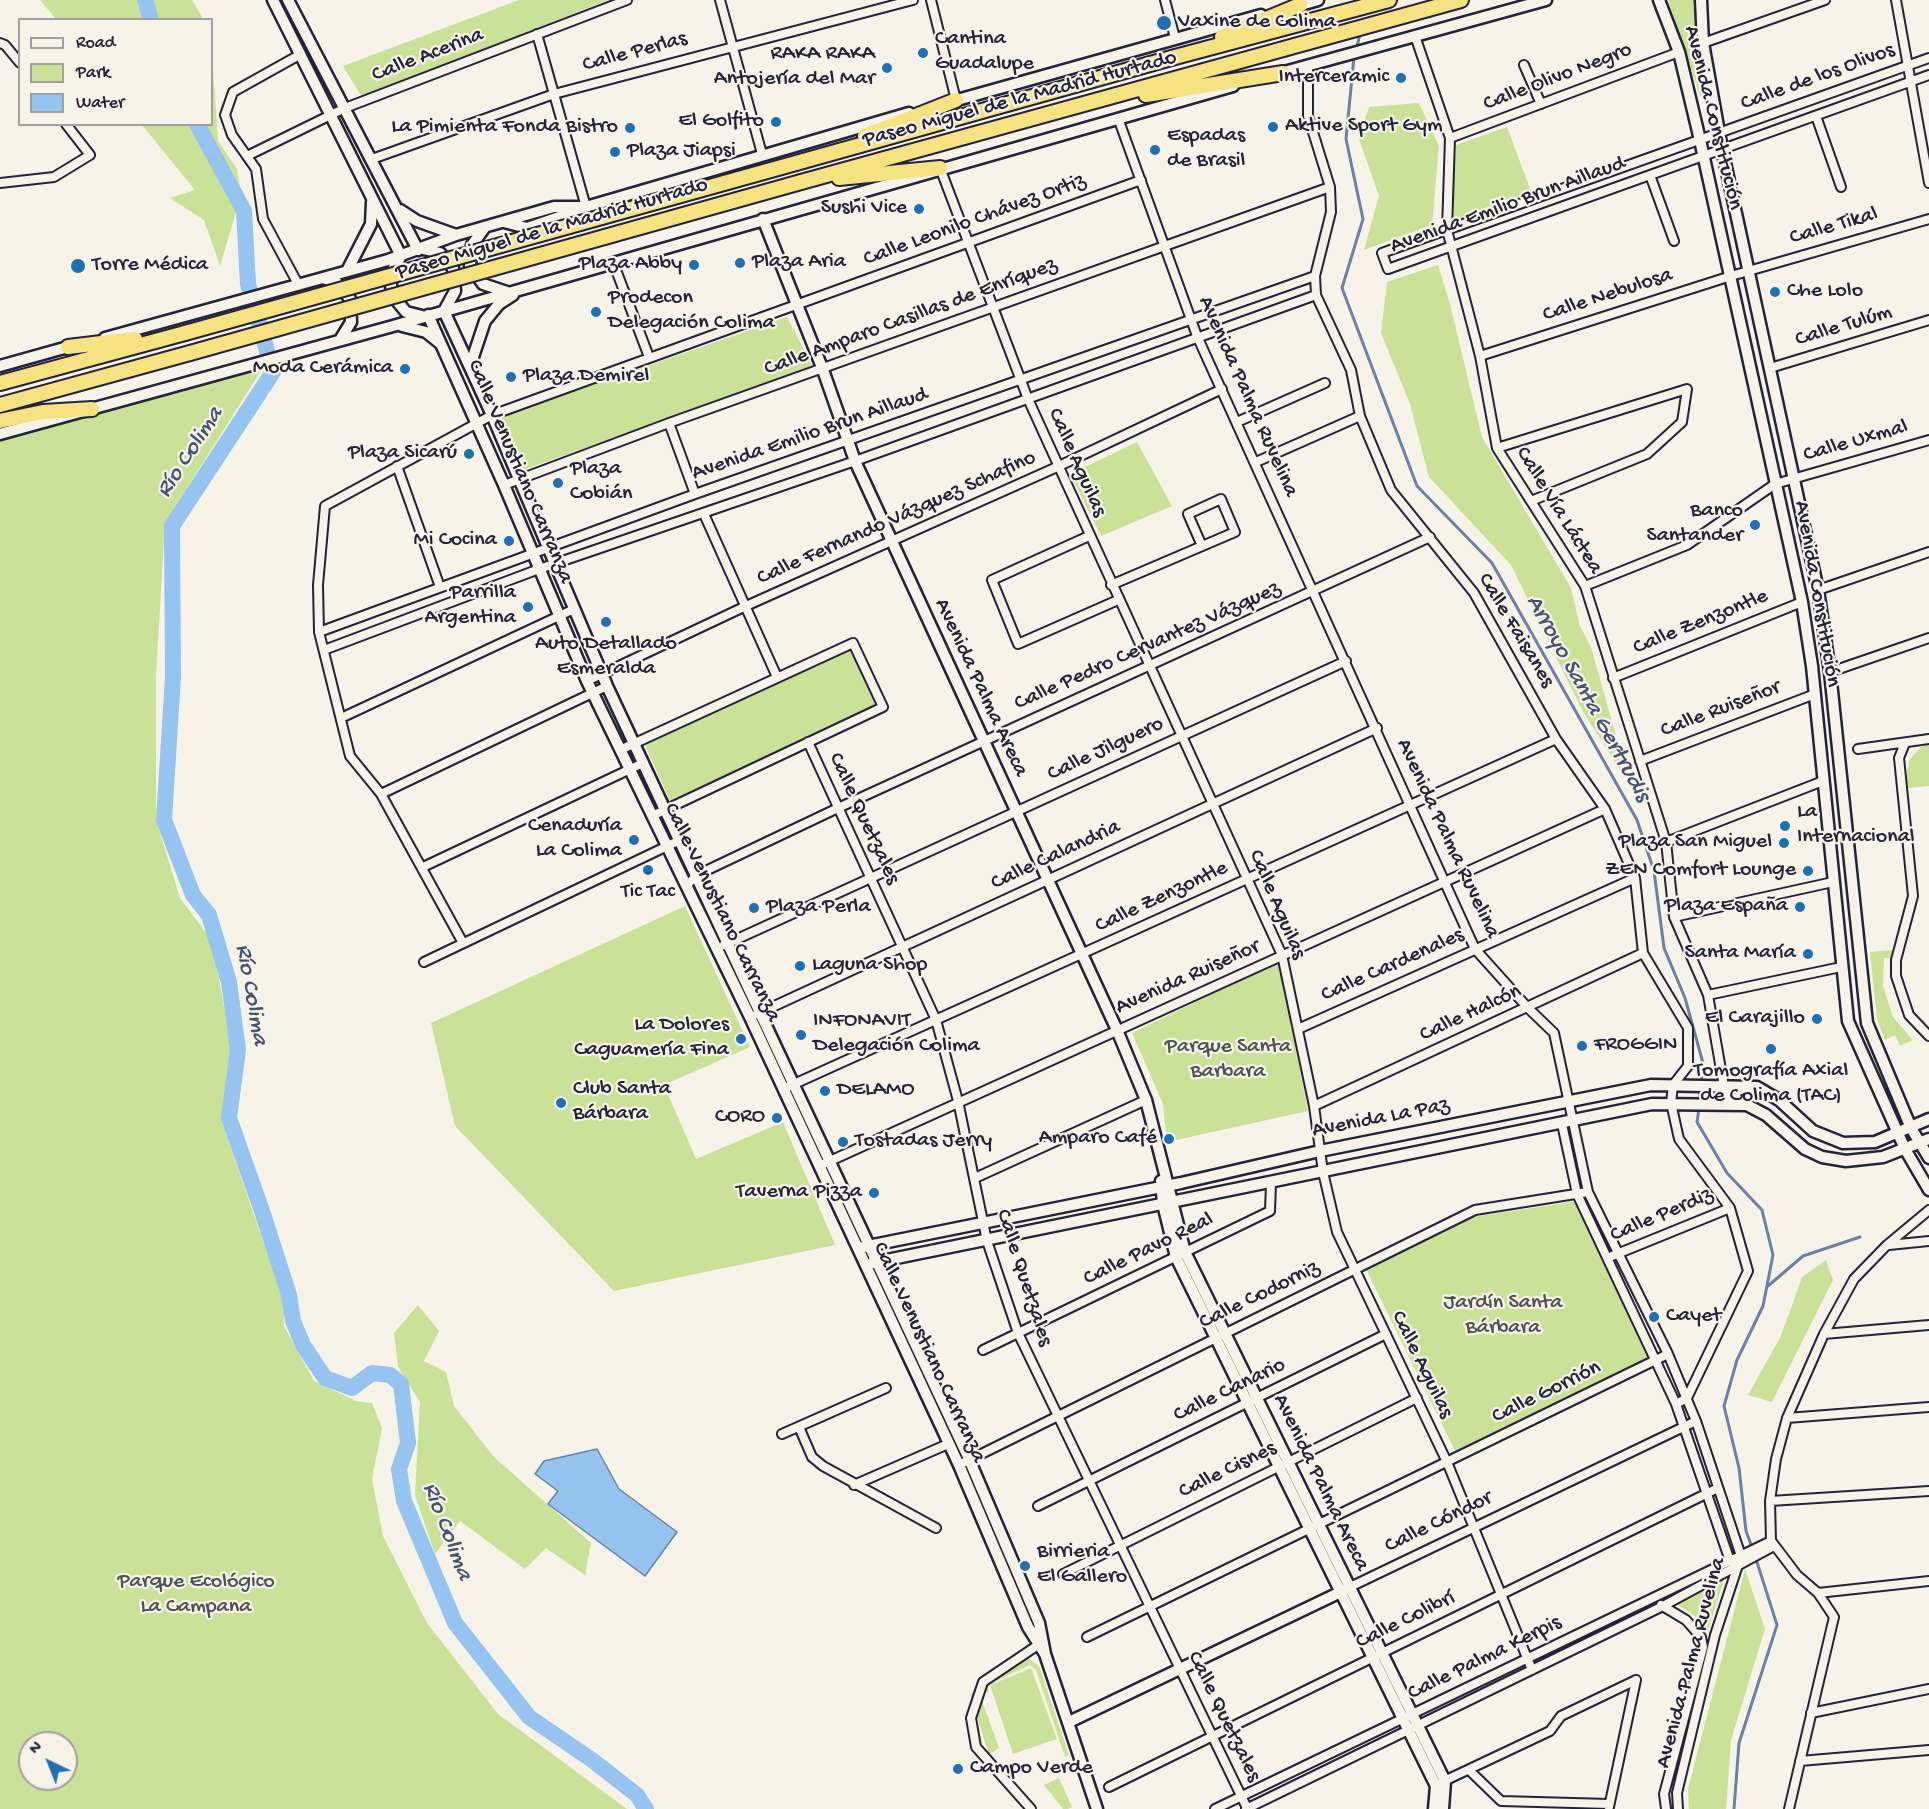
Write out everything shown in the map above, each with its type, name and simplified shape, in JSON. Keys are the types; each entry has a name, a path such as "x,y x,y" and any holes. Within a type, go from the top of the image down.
{"highway":[{"name":"Paseo Miguel de la Madrid Hurtado","path":"0,405 1461,0"},
{"name":"Paseo Miguel de la Madrid Hurtado","path":"0,383 1175,57 1387,1"},
{"path":"1175,57 1301,2"},
{"path":"1079,105 1283,73"},
{"path":"796,163 956,100"},
{"path":"801,182 940,168"},
{"path":"68,347 185,333"},
{"path":"0,421 43,412 92,409"}],"street":[{"path":"273,0 401,256"},
{"path":"288,0 418,249"},
{"name":"Calle Acerina","path":"247,156 345,108 627,0"},
{"path":"720,0 762,154"},
{"name":"Calle Perlas","path":"372,159 554,94 732,45 914,0"},
{"path":"931,0 956,100"},
{"path":"1165,0 1175,38"},
{"path":"0,366 401,256 485,226 554,207 586,207 762,154 1301,2 1318,0"},
{"path":"0,434 393,326 940,168 1546,0"},
{"name":"Avenida Constitución","path":"1659,0 1679,52 1700,140 1802,602 1815,694 1848,1022 1905,1149 1929,1190"},
{"name":"Avenida Constitución","path":"1701,0 1703,43 1722,149 1818,590 1830,672 1867,1023 1911,1128 1924,1141 1929,1158"},
{"path":"1703,43 1825,0"},
{"path":"1896,0 1929,183"},
{"path":"537,34 586,207"},
{"name":"Calle Vía Láctea","path":"1415,36 1450,138 1447,230 1480,356 1497,448 1585,586 1666,842 1674,917 1708,995 1727,1104"},
{"path":"0,43 5,45 18,61"},
{"name":"Calle Olivo Negro","path":"1450,138 1679,52"},
{"path":"298,284 263,219 256,169 232,135 225,115 233,92 301,54"},
{"name":"Calle de los Olivos","path":"1719,133 1929,58"},
{"path":"1524,65 1541,104"},
{"name":"Calle Faisanes","path":"1308,66 1308,116 1330,187 1331,212 1315,276 1316,295 1352,370 1360,416 1391,490 1474,593 1556,739 1605,809 1635,878 1643,952 1689,1029 1688,1066 1673,1084 1671,1103 1679,1139 1730,1208 1748,1271 1687,1398"},
{"name":"Calle de los Olivos","path":"1722,149 1929,75"},
{"path":"1816,116 1841,187"},
{"name":"Avenida Palma Ruvelina","path":"1118,118 1197,336 1377,728 1475,949 1528,1008 1554,1033 1569,1102 1567,1123 1577,1194 1657,1359 1676,1404 1730,1561"},
{"path":"0,183 54,177 90,155 68,126"},
{"name":"Avenida Emilio Brun Aillaud","path":"1719,133 1382,253 1388,269 1722,149"},
{"name":"Calle Aguilas","path":"940,168 1020,380 1057,467 1282,956 1314,1106 1323,1172 1337,1232 1447,1462 1532,1670"},
{"path":"1650,175 1674,241"},
{"name":"Calle Leonilo Chávez Ortiz","path":"319,632 318,585 326,506 477,422 795,303 969,244 1141,180"},
{"name":"Calle Amparo Casillas de Enríquez","path":"504,485 669,423 823,370 1330,187"},
{"path":"347,271 371,224 372,198"},
{"path":"398,209 417,221 456,236"},
{"name":"Avenida Palma Areca","path":"764,219 823,370 855,461 1080,955 1117,1030 1146,1100 1181,1254 1440,1783"},
{"name":"Calle Tikal","path":"1748,271 1929,219"},
{"path":"485,226 472,245 470,266 483,284 510,292"},
{"path":"418,249 440,253 453,268 455,291 444,311"},
{"path":"401,256 390,274 392,295 406,312 429,315"},
{"path":"613,262 649,357"},
{"name":"Calle Nebulosa","path":"1480,356 1748,271"},
{"name":"Avenida Emilio Brun Aillaud","path":"319,632 695,494 1190,318 1315,276"},
{"path":"317,279 337,283 350,299 351,322 340,340"},
{"path":"470,366 485,321 499,304 522,288"},
{"name":"Avenida Emilio Brun Aillaud","path":"324,650 555,563 855,461 1316,295"},
{"name":"Calle Venustiano Carranza","path":"444,311 492,415 607,686 697,875 722,945"},
{"name":"Calle Venustiano Carranza","path":"429,315 592,692 687,885 722,945 788,1087 819,1166 1020,1592"},
{"name":"Calle Tulúm","path":"1770,368 1929,320"},
{"path":"393,326 412,327 426,332 443,345"},
{"path":"1237,422 1326,383"},
{"name":"Calle Fernando Vázquez Schafino","path":"587,681 746,606 1057,467 1222,389"},
{"path":"1497,448 1688,389 1682,422 1647,454 1531,501"},
{"path":"1256,462 1360,416"},
{"path":"669,423 695,494"},
{"name":"Calle Uxmal","path":"1585,586 1687,545 1776,483 1929,440"},
{"path":"397,466 441,587"},
{"path":"1111,585 1235,532 1221,500 1188,514 1202,546"},
{"path":"704,514 777,677"},
{"path":"1089,536 992,580 1018,644 1118,600"},
{"name":"Calle Pedro Cervantez Vázquez","path":"687,885 697,875 838,808 1149,668 1430,537"},
{"path":"1818,590 1929,552"},
{"name":"Calle Zenzontle","path":"1613,678 1802,602"},
{"path":"341,718 574,609"},
{"path":"319,632 350,756 381,794 463,943"},
{"path":"1830,672 1929,638"},
{"path":"620,750 853,644 884,707 652,816"},
{"name":"Calle Jilguero","path":"722,945 1346,661"},
{"path":"381,794 607,686"},
{"name":"Calle Ruiseñor","path":"1640,761 1815,694"},
{"name":"Calle Calandria","path":"755,1015 1377,728"},
{"name":"Calle Zenzontle","path":"788,1087 1556,739"},
{"path":"1858,749 1929,740"},
{"name":"Calle Quetzales","path":"808,742 936,1020 958,1101 987,1241 1018,1333 1247,1809"},
{"path":"1905,743 1899,758 1913,896 1896,960 1896,976 1909,1015 1929,1036"},
{"path":"423,867 643,763"},
{"path":"1666,842 1823,781"},
{"name":"Avenida Ruiseñor","path":"819,1166 1605,809"},
{"path":"424,962 680,840"},
{"name":"Calle Cardenales","path":"1298,1029 1635,878"},
{"path":"1674,917 1833,882"},
{"name":"Calle Halcón","path":"1314,1106 1528,1008 1643,952"},
{"path":"1708,995 1841,967"},
{"path":"1844,986 1864,983"},
{"name":"Avenida La Paz","path":"857,1248 1164,1186 1320,1151 1651,1085 1745,1084 1769,1091 1801,1122 1828,1139 1860,1144 1898,1134 1929,1119"},
{"name":"Calle Venustiano Carranza","path":"788,1087 830,1161 956,1429 1041,1643 1097,1809"},
{"path":"975,1178 1146,1100"},
{"name":"Avenida La Paz","path":"865,1265 1652,1104 1727,1104 1756,1109 1789,1137 1822,1157 1861,1161 1905,1149 1924,1141"},
{"name":"Avenida Palma Ruvelina","path":"1567,1123 1588,1192 1668,1354 1687,1398 1741,1556 1714,1635 1677,1793 1678,1809"},
{"name":"Calle Pavo Real","path":"983,1350 1270,1211 1271,1183"},
{"name":"Calle Codorniz","path":"959,1465 1475,1210 1588,1192"},
{"name":"Calle Perdiz","path":"1608,1258 1730,1208"},
{"path":"1789,1809 1834,1617 1818,1593 1797,1575 1773,1543 1770,1501 1776,1459 1787,1418 1824,1334 1854,1279 1887,1245 1929,1210"},
{"path":"1887,1245 1929,1241"},
{"path":"1824,1334 1929,1325"},
{"name":"Calle Canario","path":"1038,1506 1386,1334"},
{"name":"Calle Gorrión","path":"1087,1638 1668,1354"},
{"path":"782,1434 886,1388"},
{"name":"Calle Cisnes","path":"1063,1574 1417,1398"},
{"path":"1676,1404 1687,1398"},
{"path":"1787,1418 1929,1407"},
{"name":"Calle Cóndor","path":"1069,1722 1696,1421"},
{"path":"799,1427 812,1457 854,1485 936,1528"},
{"path":"854,1485 946,1439 956,1429"},
{"name":"Calle Colibrí","path":"1109,1786 1718,1488"},
{"path":"1770,1501 1929,1491"},
{"name":"Calle Palma Kerpis","path":"1247,1809 1663,1606 1739,1565 1751,1555 1773,1543"},
{"name":"Calle Palma Kerpis","path":"1215,1809 1730,1561 1751,1555"},
{"path":"1818,1593 1929,1581"},
{"path":"1655,1598 1663,1606"},
{"name":"Avenida Palma Ruvelina","path":"1663,1606 1686,1620 1703,1641 1664,1794 1666,1809"},
{"path":"1031,1809 976,1746 971,1718 983,1682 1041,1643"},
{"path":"1440,1783 1550,1731 1561,1716 1636,1680 1609,1807 1500,1805 1469,1770"},
{"path":"1811,1713 1929,1689"},
{"path":"1800,1761 1929,1750"},
{"path":"1434,1809 1440,1783"},
{"path":"1440,1783 1443,1809"}],"green space":[{"path":"40,0 192,0 202,18 55,18"},
{"path":"519,0 608,0 362,97 343,66"},
{"path":"1668,0 1694,0 1704,95 1700,96"},
{"path":"213,68 218,141 237,169 240,187 236,212 220,266 204,220 170,198 195,190 143,126 213,126"},
{"path":"1419,103 1439,146 1432,225 1364,250 1379,196 1359,139 1369,107"},
{"path":"1507,127 1532,194 1451,224 1456,145"},
{"path":"1438,265 1450,304 1482,437 1571,588 1580,626 1591,647 1625,768 1620,770 1582,710 1511,565 1429,477 1410,404 1381,333 1387,282"},
{"path":"787,317 813,367 523,470 499,418"},
{"name":"Parque Ecológico La Campana","path":"262,369 165,523 156,675 156,820 180,898 213,942 233,1061 222,1122 283,1299 284,1326 314,1381 356,1401 372,1403 382,1428 372,1479 383,1536 427,1623 498,1714 627,1809 0,1809 0,440"},
{"path":"1137,442 1172,506 1101,536 1070,474"},
{"path":"851,649 877,705 670,801 645,745"},
{"path":"1929,744 1929,786 1908,788 1906,776 1910,759 1921,747"},
{"name":"Club Santa Bárbara","path":"685,906 750,1047 664,1085 696,1159 783,1122 835,1245 614,1291 455,1126 431,1023"},
{"path":"1894,950 1892,958 1884,958 1883,986 1893,1017 1913,1040 1900,1046 1895,1035 1885,1040 1877,1019 1870,952"},
{"name":"Parque Santa Barbara","path":"1278,962 1308,1111 1167,1142 1163,1104 1132,1033"},
{"name":"Jardín Santa Bárbara","path":"1577,1201 1651,1358 1456,1453 1366,1269 1473,1217"},
{"path":"1826,1260 1833,1280 1772,1402 1748,1395 1781,1336 1802,1277"},
{"path":"418,1305 439,1331 424,1361 446,1372 454,1406 494,1457 591,1543 585,1575 546,1548 525,1569 460,1521 435,1554 415,1495 420,1402 398,1367 394,1333"},
{"path":"1745,1569 1765,1629 1731,1740 1726,1809 1689,1809 1688,1789"},
{"path":"1724,1580 1708,1631 1703,1630 1700,1620 1677,1604"},
{"path":"1028,1658 1039,1666 1069,1755 1065,1757 1036,1670 1030,1665 979,1689 988,1686 989,1691 980,1695 999,1748 989,1755 970,1694"},
{"path":"1031,1668 1057,1739 1013,1754 990,1685"},
{"path":"1059,1778 1072,1807 1068,1809 1063,1809 1044,1785"}],"water":[{"path":"597,1449 619,1489 677,1532 645,1576 548,1504 558,1491 535,1474 544,1461"}],"waterway":[{"name":"Río Colima","path":"145,0 150,18"},
{"name":"Arroyo Santa Gertrudis","path":"1356,51 1360,34"},
{"name":"Arroyo Santa Gertrudis","path":"1354,57 1346,139 1363,219 1342,288 1417,486 1492,563 1637,820 1654,871 1664,948 1685,998 1703,1063 1699,1102"},
{"name":"Río Colima","path":"198,126 244,211 248,284 273,372 172,526 173,677 164,820 193,895 209,915 229,982 238,1050 229,1118 262,1211 289,1295 293,1321 303,1345 325,1378 352,1388 372,1373 390,1375 401,1384 408,1443 399,1469 404,1501 455,1623 529,1717 592,1760 637,1795 646,1809"},
{"name":"Arroyo Santa Gertrudis","path":"1699,1108 1697,1122 1727,1173 1762,1210 1773,1255 1763,1306 1737,1360 1724,1406 1739,1468 1746,1531 1753,1550"},
{"path":"1768,1286 1803,1256 1860,1237"},
{"name":"Arroyo Santa Gertrudis","path":"1734,1809 1739,1743 1777,1625 1756,1559"}],"place":[{"name":"Vaxine de Colima","path":"1164,23"},
{"name":"Cantina Guadalupe","path":"923,53"},
{"name":"RAKA RAKA Antojería del Mar","path":"887,68"},
{"name":"Interceramic","path":"1401,78"},
{"name":"El Golfito","path":"776,122"},
{"name":"Aktive Sport Gym","path":"1273,127"},
{"name":"La Pimienta Fonda Bistro","path":"630,128"},
{"name":"Espadas de Brasil","path":"1155,150"},
{"name":"Plaza Jiapsi","path":"615,152"},
{"name":"Sushi Vice","path":"919,209"},
{"name":"Plaza Aria","path":"740,263"},
{"name":"Plaza Abby","path":"694,265"},
{"name":"Torre Médica","path":"78,266"},
{"name":"Che Lolo","path":"1775,292"},
{"name":"Prodecon Delegación Colima","path":"596,312"},
{"name":"Moda Cerámica","path":"405,369"},
{"name":"Plaza Demirel","path":"511,377"},
{"name":"Plaza Sicarú","path":"469,454"},
{"name":"Plaza Cobián","path":"558,483"},
{"name":"Banco Santander","path":"1755,525"},
{"name":"Mi Cocina","path":"509,541"},
{"name":"Parrilla Argentina","path":"528,607"},
{"name":"Auto Detallado Esmeralda","path":"606,622"},
{"name":"La Internacional","path":"1785,826"},
{"name":"Cenaduría La Colima","path":"634,840"},
{"name":"Plaza San Miguel","path":"1784,843"},
{"name":"Tic Tac","path":"648,870"},
{"name":"ZEN Comfort Lounge","path":"1808,871"},
{"name":"Plaza España","path":"1800,907"},
{"name":"Plaza Perla","path":"754,908"},
{"name":"Santa María","path":"1808,954"},
{"name":"Laguna Shop","path":"800,966"},
{"name":"El Carajillo","path":"1817,1019"},
{"name":"INFONAVIT Delegación Colima","path":"801,1035"},
{"name":"La Dolores Caguamería Fina","path":"741,1039"},
{"name":"FROGGIN","path":"1582,1046"},
{"name":"Tomografía Axial de Colima (TAC)","path":"1771,1049"},
{"name":"DELAMO","path":"825,1091"},
{"name":"Club Santa Bárbara","path":"561,1103"},
{"name":"CORO","path":"777,1118"},
{"name":"Amparo Café","path":"1169,1139"},
{"name":"Tostadas Jerry","path":"843,1142"},
{"name":"Taverna Pizza","path":"874,1193"},
{"name":"Cayet","path":"1654,1317"},
{"name":"Birrieria El Gallero","path":"1025,1566"},
{"name":"Campo Verde","path":"958,1769"}]}
